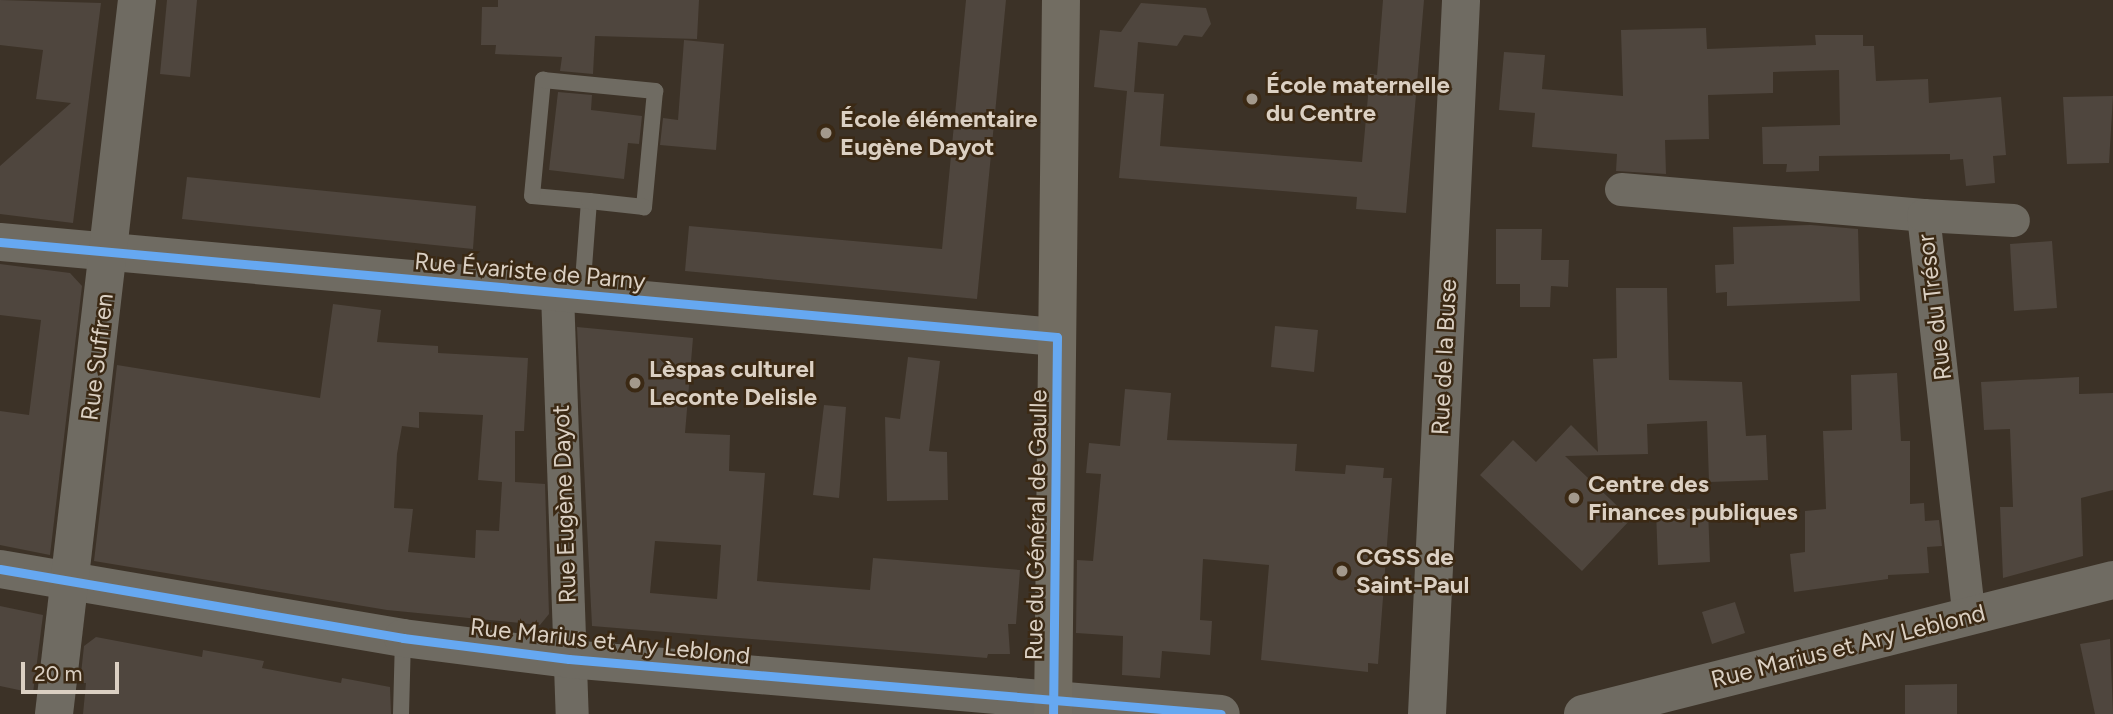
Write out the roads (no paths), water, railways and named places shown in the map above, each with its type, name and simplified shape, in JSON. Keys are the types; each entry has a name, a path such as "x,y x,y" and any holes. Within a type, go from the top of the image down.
{"main road":[{"name":"Rue du Général de Gaulle","path":"1053,707 1061,0"}],"street":[{"name":"Rue Suffren","path":"54,714 68,580 110,252 136,0"},
{"name":"Rue de la Buse","path":"1427,714 1461,0"},
{"name":"Rue du Trésor","path":"1622,189 1923,215 1969,616"},
{"path":"1923,215 2013,220"},
{"name":"Rue Évariste de Parny","path":"0,242 1058,337"},
{"name":"Rue Eugène Dayot","path":"570,293 569,659 572,714"},
{"name":"Rue Marius et Ary Leblond","path":"0,569 403,638 569,659 1053,707 1221,714"},
{"name":"Rue Marius et Ary Leblond","path":"1583,714 2113,580"}],"lane":[{"path":"543,80 655,91 643,207 589,201 532,196 543,80"},
{"path":"570,293 589,201"},
{"path":"401,714 403,638"}],"place":[{"name":"École maternelle du Centre","path":"1252,99"},
{"name":"École élémentaire Eugène Dayot","path":"826,133"},
{"name":"Lèspas culturel Leconte Delisle","path":"635,383"},
{"name":"Centre des Finances publiques","path":"1574,498"},
{"name":"CGSS de Saint-Paul","path":"1342,571"}]}
